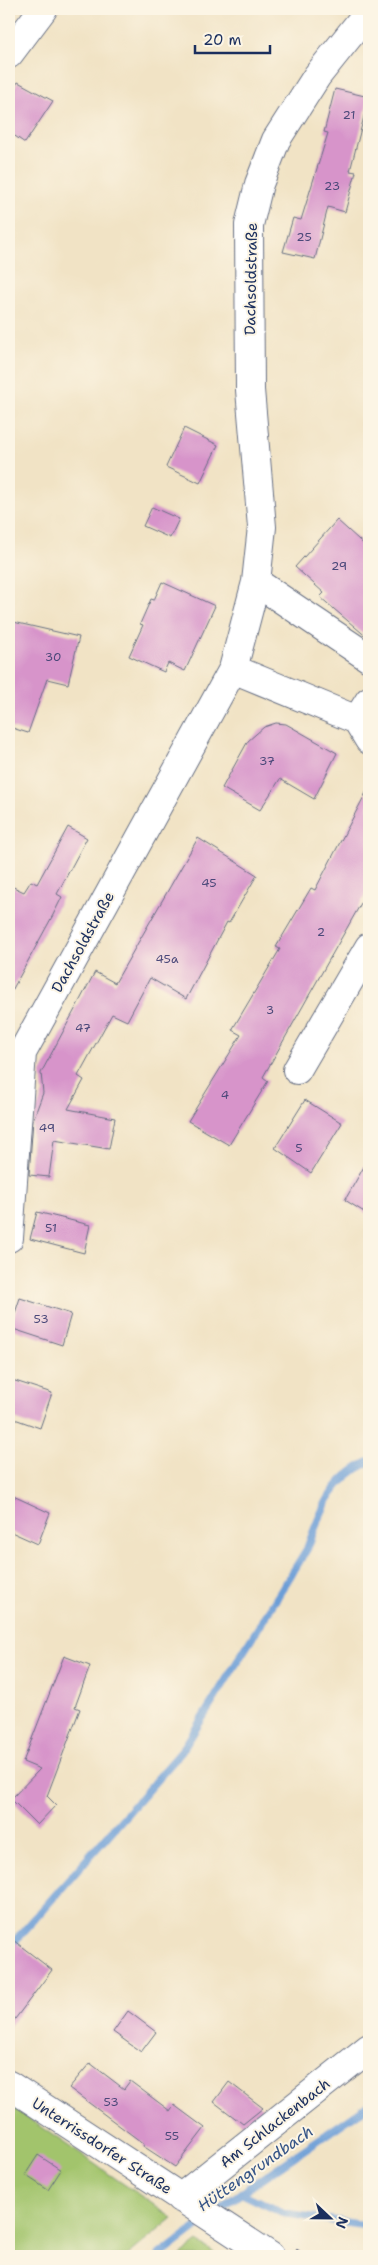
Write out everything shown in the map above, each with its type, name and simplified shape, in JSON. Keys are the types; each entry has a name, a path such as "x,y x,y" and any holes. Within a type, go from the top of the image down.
{"street":[{"path":"9,54 44,9"},
{"name":"Dachsoldstraße","path":"9,1238 15,1048 233,669 256,582 262,527 250,390 249,225 259,184 276,140 316,76 369,11"},
{"path":"256,582 369,658"},
{"path":"233,669 365,720"},
{"path":"297,1070 369,947"},
{"name":"Am Schlackenbach","path":"187,2202 369,2048"},
{"name":"Unterrissdorfer Straße","path":"9,2085 237,2237 270,2256"}],"green space":[{"path":"9,2105 173,2218 127,2256 9,2256"},
{"path":"198,2242 219,2256 180,2256"}],"building":[{"path":"18,82 53,101 25,143 9,132 9,95"},
{"path":"335,89 369,97 350,171 356,172 345,212 328,207 315,259 283,252 293,218 301,220 328,133 324,132"},
{"path":"184,428 218,445 200,483 166,467"},
{"path":"152,507 179,519 170,538 143,526"},
{"path":"337,520 369,549 369,639 320,597 324,593 295,567"},
{"path":"162,582 215,606 185,671 168,663 164,672 129,656 143,625 140,624 151,599 154,600"},
{"path":"9,621 79,637 68,684 47,679 28,733 9,727"},
{"path":"276,723 286,724 337,753 314,799 280,779 260,810 222,788 248,741 264,727"},
{"path":"369,787 369,889 263,1077 268,1081 229,1145 188,1121 241,1035 232,1030 280,949 276,947 311,888 315,890"},
{"path":"68,827 87,838 57,894 62,897 9,996 9,885 24,892 31,881 37,884"},
{"path":"198,838 257,875 229,923 227,922 186,999 150,978 127,1021 112,1014 78,1076 84,1080 68,1109 115,1118 109,1149 54,1140 49,1177 29,1175 33,1120 43,1093 41,1073 95,972 115,983"},
{"path":"305,1100 342,1123 311,1173 275,1148"},
{"path":"369,1158 369,1215 345,1200"},
{"path":"37,1212 90,1225 84,1253 30,1239"},
{"path":"20,1298 71,1314 62,1345 10,1328"},
{"path":"9,1379 52,1393 40,1428 9,1417"},
{"path":"9,1494 50,1513 38,1544 9,1531"},
{"path":"64,1656 90,1666 75,1707 80,1709 47,1796 56,1805 37,1825 11,1799 40,1769 23,1762"},
{"path":"9,1937 52,1970 9,2027"},
{"path":"128,2011 156,2032 141,2052 113,2032"},
{"path":"90,2063 124,2089 130,2081 170,2111 174,2105 205,2128 175,2167 143,2146 144,2144 69,2088"},
{"path":"229,2082 263,2108 243,2124 214,2102"},
{"path":"38,2155 61,2170 48,2190 25,2175"}],"waterway":[{"path":"9,1948 182,1751 307,1549 322,1510 329,1498 345,1478 369,1462"},
{"name":"Hüttengrundbach","path":"215,2213 369,2105"},
{"path":"241,2193 283,2213 369,2226"},
{"name":"Hüttengrundbach","path":"159,2256 206,2220"}]}
